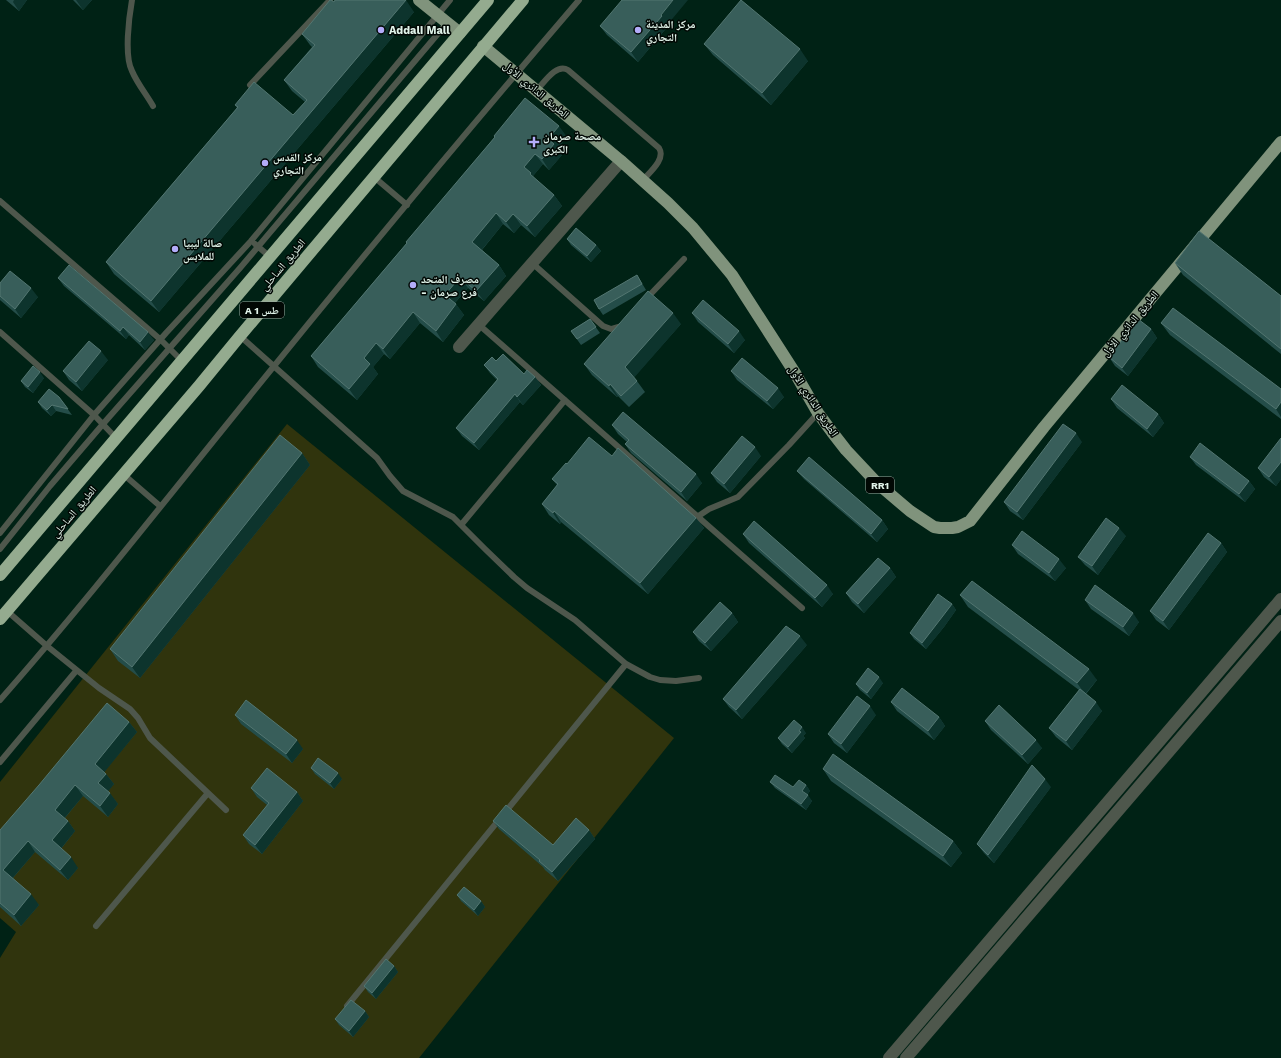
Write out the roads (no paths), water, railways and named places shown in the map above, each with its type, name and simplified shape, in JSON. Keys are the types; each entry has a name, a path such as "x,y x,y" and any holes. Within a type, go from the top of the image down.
{"highway":[{"name":"الطريق الساحلي","path":"1,571 488,0"},
{"name":"الطريق الساحلي","path":"3,615 199,386 523,0"}],"main road":[{"path":"419,0 460,33"},
{"name":"الطريق الدائري الأول","path":"483,46 643,180 693,228 732,275 795,373 818,413 841,444 877,482 910,511 928,524 940,528 952,528 970,521 1044,427 1281,142"}],"street":[{"path":"459,347 621,161"},
{"path":"889,1058 1281,599"},
{"path":"906,1058 1281,621"}],"lane":[{"path":"132,0 129,18 128,50 131,70 153,106"},
{"path":"250,85 330,0"},
{"path":"0,549 50,486 258,246 443,19 450,0"},
{"path":"0,700 47,646 406,205 579,0"},
{"path":"1,529 94,415 250,240 443,19"},
{"path":"536,91 556,70 562,68 568,70 659,148 662,154 660,160 643,180"},
{"path":"374,177 406,205"},
{"path":"0,201 161,340 181,360"},
{"path":"250,240 269,256"},
{"path":"642,304 684,259"},
{"path":"532,263 604,326 611,329 621,326 626,321"},
{"path":"478,324 802,608"},
{"path":"0,332 94,415 116,438"},
{"path":"240,336 273,367 377,458 403,491 453,517 514,577 527,588 574,620 626,664 650,677 660,680 676,681 699,678"},
{"path":"461,525 565,400"},
{"path":"697,517 709,509 738,497 789,446 818,413"},
{"path":"123,474 160,506"},
{"path":"3,615 47,646 99,688 130,709 138,718 150,738 226,810"},
{"path":"340,1014 626,664"},
{"path":"0,762 76,670"},
{"path":"96,926 208,793"}],"place":[{"name":"Addali Mall","path":"381,30"},
{"name":"مركز المدينة التجاري","path":"638,30"},
{"name":"مصحة صرمان الكبرى","path":"534,142"},
{"name":"مركز القدس التجاري","path":"265,163"},
{"name":"صالة ليبيا للملابس","path":"175,249"},
{"name":"مصرف المتحد - فرع صرمان","path":"413,285"}]}
